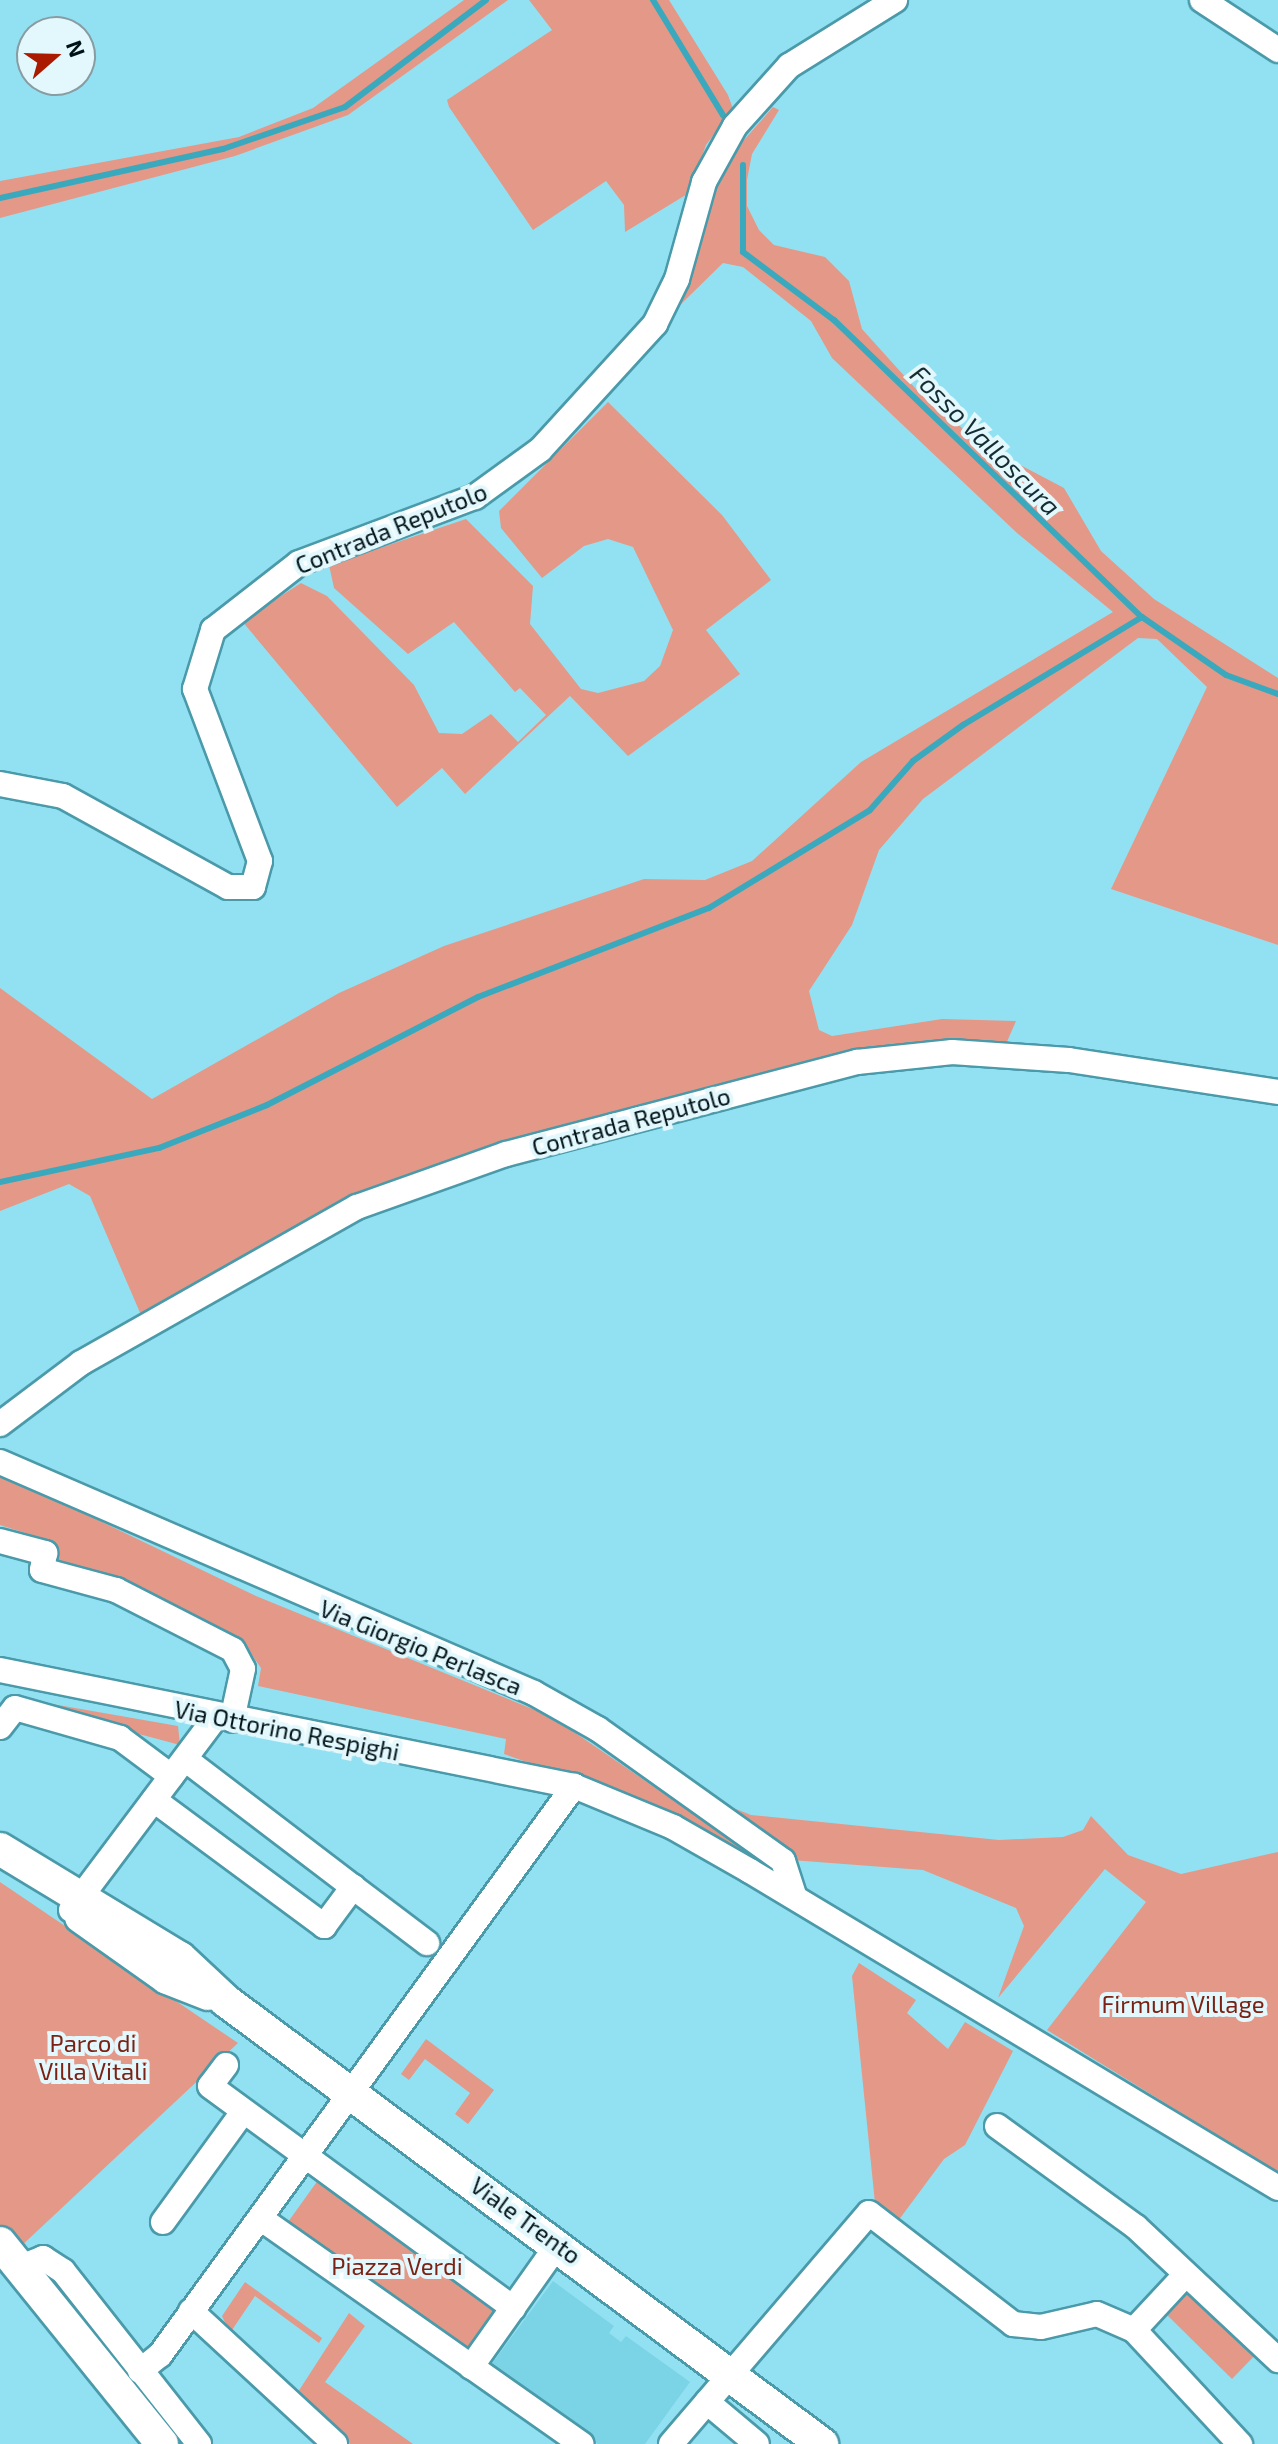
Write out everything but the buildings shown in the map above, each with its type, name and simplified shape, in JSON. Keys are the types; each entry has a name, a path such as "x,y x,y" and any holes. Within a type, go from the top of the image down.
{"main road":[{"name":"Viale Trento","path":"0,1849 77,1902 167,1978 226,2001 733,2372 822,2444"},
{"path":"10,2255 162,2444"}],"street":[{"name":"Contrada Reputolo","path":"0,784 63,796 228,887 253,887 260,861 195,689 213,630 299,563 475,497 540,450 655,324 677,279 704,182 735,126 789,66 895,0"},
{"path":"1202,0 1278,50"},
{"name":"Contrada Reputolo","path":"0,1424 81,1363 357,1207 506,1154 857,1062 996,1055 1278,1092"},
{"name":"Via Giorgio Perlasca","path":"0,1462 534,1693 598,1729 783,1861 795,1897"},
{"path":"0,1541 45,1553 42,1570 116,1590 233,1650 243,1669 224,1718 178,1768 77,1902"},
{"name":"Via Ottorino Respighi","path":"0,1670 224,1718 574,1786 673,1827 795,1897 1278,2188"},
{"path":"0,1727 15,1708 120,1738 178,1768 353,1887 427,1943"},
{"path":"140,2371 191,2311 260,2218 574,1786"},
{"path":"154,1800 324,1926 353,1887"},
{"path":"226,2065 210,2086 513,2308"},
{"path":"163,2222 243,2112"},
{"path":"997,2126 1136,2227 1278,2360"},
{"path":"671,2444 869,2213 1013,2324 1041,2327 1097,2314 1134,2330 1240,2444"},
{"path":"260,2218 581,2444"},
{"path":"471,2367 558,2244"},
{"path":"10,2255 53,2262 199,2444"},
{"path":"1134,2330 1186,2274"},
{"path":"191,2311 335,2444"},
{"path":"707,2402 757,2444"}],"shaded area":[{"path":"553,2281 614,2326 609,2333 621,2342 626,2336 690,2382 645,2444 598,2444 491,2365"}],"green space":[{"path":"464,0 508,0 348,115 235,156 0,218 0,181 239,137 313,108"},
{"path":"529,0 669,0 728,95 733,109 706,145 689,193 625,232 624,205 606,181 533,230 449,107 447,100 552,30"},
{"path":"773,107 779,110 752,154 747,180 747,206 759,230 774,245 825,257 849,281 862,329 916,389 982,445 1064,488 1101,551 1154,599 1278,678 1278,945 1111,889 1207,687 1157,639 1138,638 923,799 879,850 852,925 809,991 819,1030 832,1036 942,1019 1016,1021 1006,1044 662,1106 239,1261 141,1315 90,1196 69,1184 0,1211 0,988 152,1099 339,993 444,946 644,879 705,880 752,861 861,762 1113,612 1017,533 832,358 811,321 743,267 723,263 678,307 714,186 729,157"},
{"path":"608,402 722,515 771,580 706,630 740,674 628,756 570,696 465,794 442,768 397,807 242,621 301,583 327,596 414,685 439,733 462,734 491,714 518,742 546,715 520,688 515,692 454,622 408,654 334,588 329,565 466,519 533,586 530,624 581,689 598,693 644,681 660,666 673,630 633,547 608,539 584,546 542,578 501,528 499,511"},
{"path":"0,1473 256,1596 552,1717 764,1862 660,1809 504,1754 506,1739 258,1686 261,1668 243,1642 124,1581 53,1566 57,1543 0,1525"},
{"path":"18,1698 178,1726 180,1745 19,1702"},
{"name":"Firmum Village","path":"698,1794 751,1815 999,1840 1063,1837 1083,1830 1091,1816 1128,1855 1181,1874 1278,1852 1278,2173 1047,2030 1146,1902 1105,1869 998,1998 1024,1926 1016,1908 923,1870 791,1860 778,1842"},
{"name":"Parco di Villa Vitali","path":"0,1882 238,2043 18,2249 0,2227"},
{"path":"859,1963 916,2000 907,2013 948,2049 965,2022 1013,2051 965,2145 944,2159 898,2221 875,2203 852,1976"},
{"path":"426,2039 494,2090 468,2124 455,2114 470,2093 425,2059 409,2080 401,2074"},
{"name":"Piazza Verdi","path":"321,2176 506,2310 473,2356 288,2222"},
{"path":"245,2282 322,2338 319,2343 255,2296 230,2333 222,2316"},
{"path":"1189,2284 1259,2351 1232,2379 1164,2312"},
{"path":"349,2313 365,2326 325,2382 413,2444 350,2444 298,2392"}],"waterway":[{"path":"0,198 223,149 345,107 486,0"},
{"name":"Fosso Valloscura","path":"653,0 723,115"},
{"name":"Fosso Valloscura","path":"743,165 743,252 834,320 1142,617 1226,675 1278,694"},
{"path":"0,1182 159,1148 267,1105 478,997 709,908 870,810 913,761 963,725 1142,617"}]}
